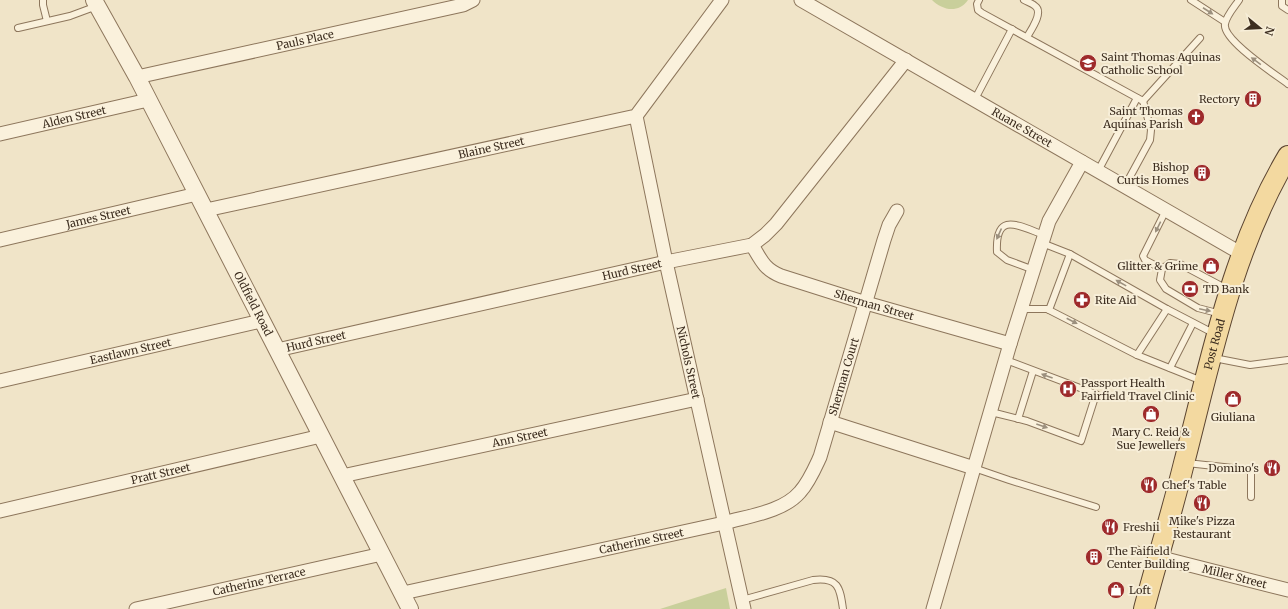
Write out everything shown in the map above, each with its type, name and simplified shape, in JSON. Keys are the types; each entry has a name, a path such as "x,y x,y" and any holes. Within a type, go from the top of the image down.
{"main road":[{"name":"Post Road","path":"1144,609 1185,462 1210,358 1230,291 1242,254 1268,191 1288,156"}],"street":[{"name":"Pauls Place","path":"137,77 463,4 473,0"},
{"path":"636,116 722,0"},
{"name":"Ruane Street","path":"801,0 1242,254"},
{"name":"Oldfield Road","path":"95,3 137,77 410,609"},
{"name":"Hurd Street","path":"277,350 666,262 752,245 776,224 906,60"},
{"name":"Alden Street","path":"0,134 148,100"},
{"name":"Blaine Street","path":"206,210 636,116"},
{"name":"Nichols Street","path":"636,116 666,262 743,605"},
{"path":"932,609 1010,344 1049,221 1082,162"},
{"name":"James Street","path":"0,240 197,194"},
{"name":"Sherman Court","path":"897,211 889,225 884,240 830,422 974,468"},
{"name":"Sherman Street","path":"752,245 764,266 774,274 866,303 1010,344"},
{"name":"Eastlawn Street","path":"0,381 261,321"},
{"name":"Ann Street","path":"342,476 697,399"},
{"name":"Catherine Street","path":"403,593 724,523 782,506 792,500 800,492 813,472 820,458 830,422"},
{"name":"Pratt Street","path":"0,511 321,436"},
{"name":"Catherine Terrace","path":"136,609 382,554"},
{"name":"Miller Street","path":"1158,557 1288,590"}],"lane":[{"path":"43,0 47,21"},
{"path":"979,0 977,4 978,10 1140,100 1151,130 1150,140 1125,186"},
{"path":"1024,0 1036,6 1039,15 1027,37"},
{"path":"1190,0 1225,22"},
{"path":"1238,0 1225,22 1225,29 1231,38 1250,56 1288,84"},
{"path":"18,28 70,16 95,3"},
{"path":"975,99 1012,29"},
{"path":"1098,170 1140,100 1200,38"},
{"path":"1162,269 1145,260 1143,256 1166,210"},
{"path":"1034,270 1007,260 997,252 996,241 1003,226 1007,224 1014,224 1167,309 1217,334"},
{"path":"1049,310 1070,254"},
{"path":"1223,314 1198,308 1166,289 1160,280 1162,269 1170,263 1180,264 1230,291"},
{"path":"1022,309 1047,309 1137,355 1204,382"},
{"path":"1137,355 1167,309"},
{"path":"1170,368 1193,323"},
{"path":"1210,358 1250,365 1288,360"},
{"path":"991,412 1018,419 1081,441 1096,394 1006,360"},
{"path":"1018,419 1033,371"},
{"path":"1185,462 1251,470 1251,497"},
{"path":"974,468 1096,507"},
{"path":"743,605 813,580 823,579 837,585 841,592 843,609"}],"path":[{"path":"1137,546 1141,548"}],"green space":[{"path":"932,0 968,0 960,7 950,9 940,6"},
{"path":"726,588 730,609 660,609"}],"place":[{"name":"Saint Thomas Aquinas Catholic School","path":"1088,63"},
{"name":"Rectory","path":"1253,99"},
{"name":"Saint Thomas Aquinas Parish","path":"1196,117"},
{"name":"Bishop Curtis Homes","path":"1202,173"},
{"name":"Glitter & Grime","path":"1211,266"},
{"name":"TD Bank","path":"1190,289"},
{"name":"Rite Aid","path":"1082,300"},
{"name":"Passport Health Fairfield Travel Clinic","path":"1068,389"},
{"name":"Giuliana","path":"1233,399"},
{"name":"Mary C. Reid & Sue Jewellers","path":"1151,414"},
{"name":"Domino's","path":"1272,468"},
{"name":"Chef's Table","path":"1149,485"},
{"name":"Mike's Pizza Restaurant","path":"1202,503"},
{"name":"Freshii","path":"1110,527"},
{"name":"The Faifield Center Building","path":"1094,557"},
{"name":"Loft","path":"1116,590"}]}
